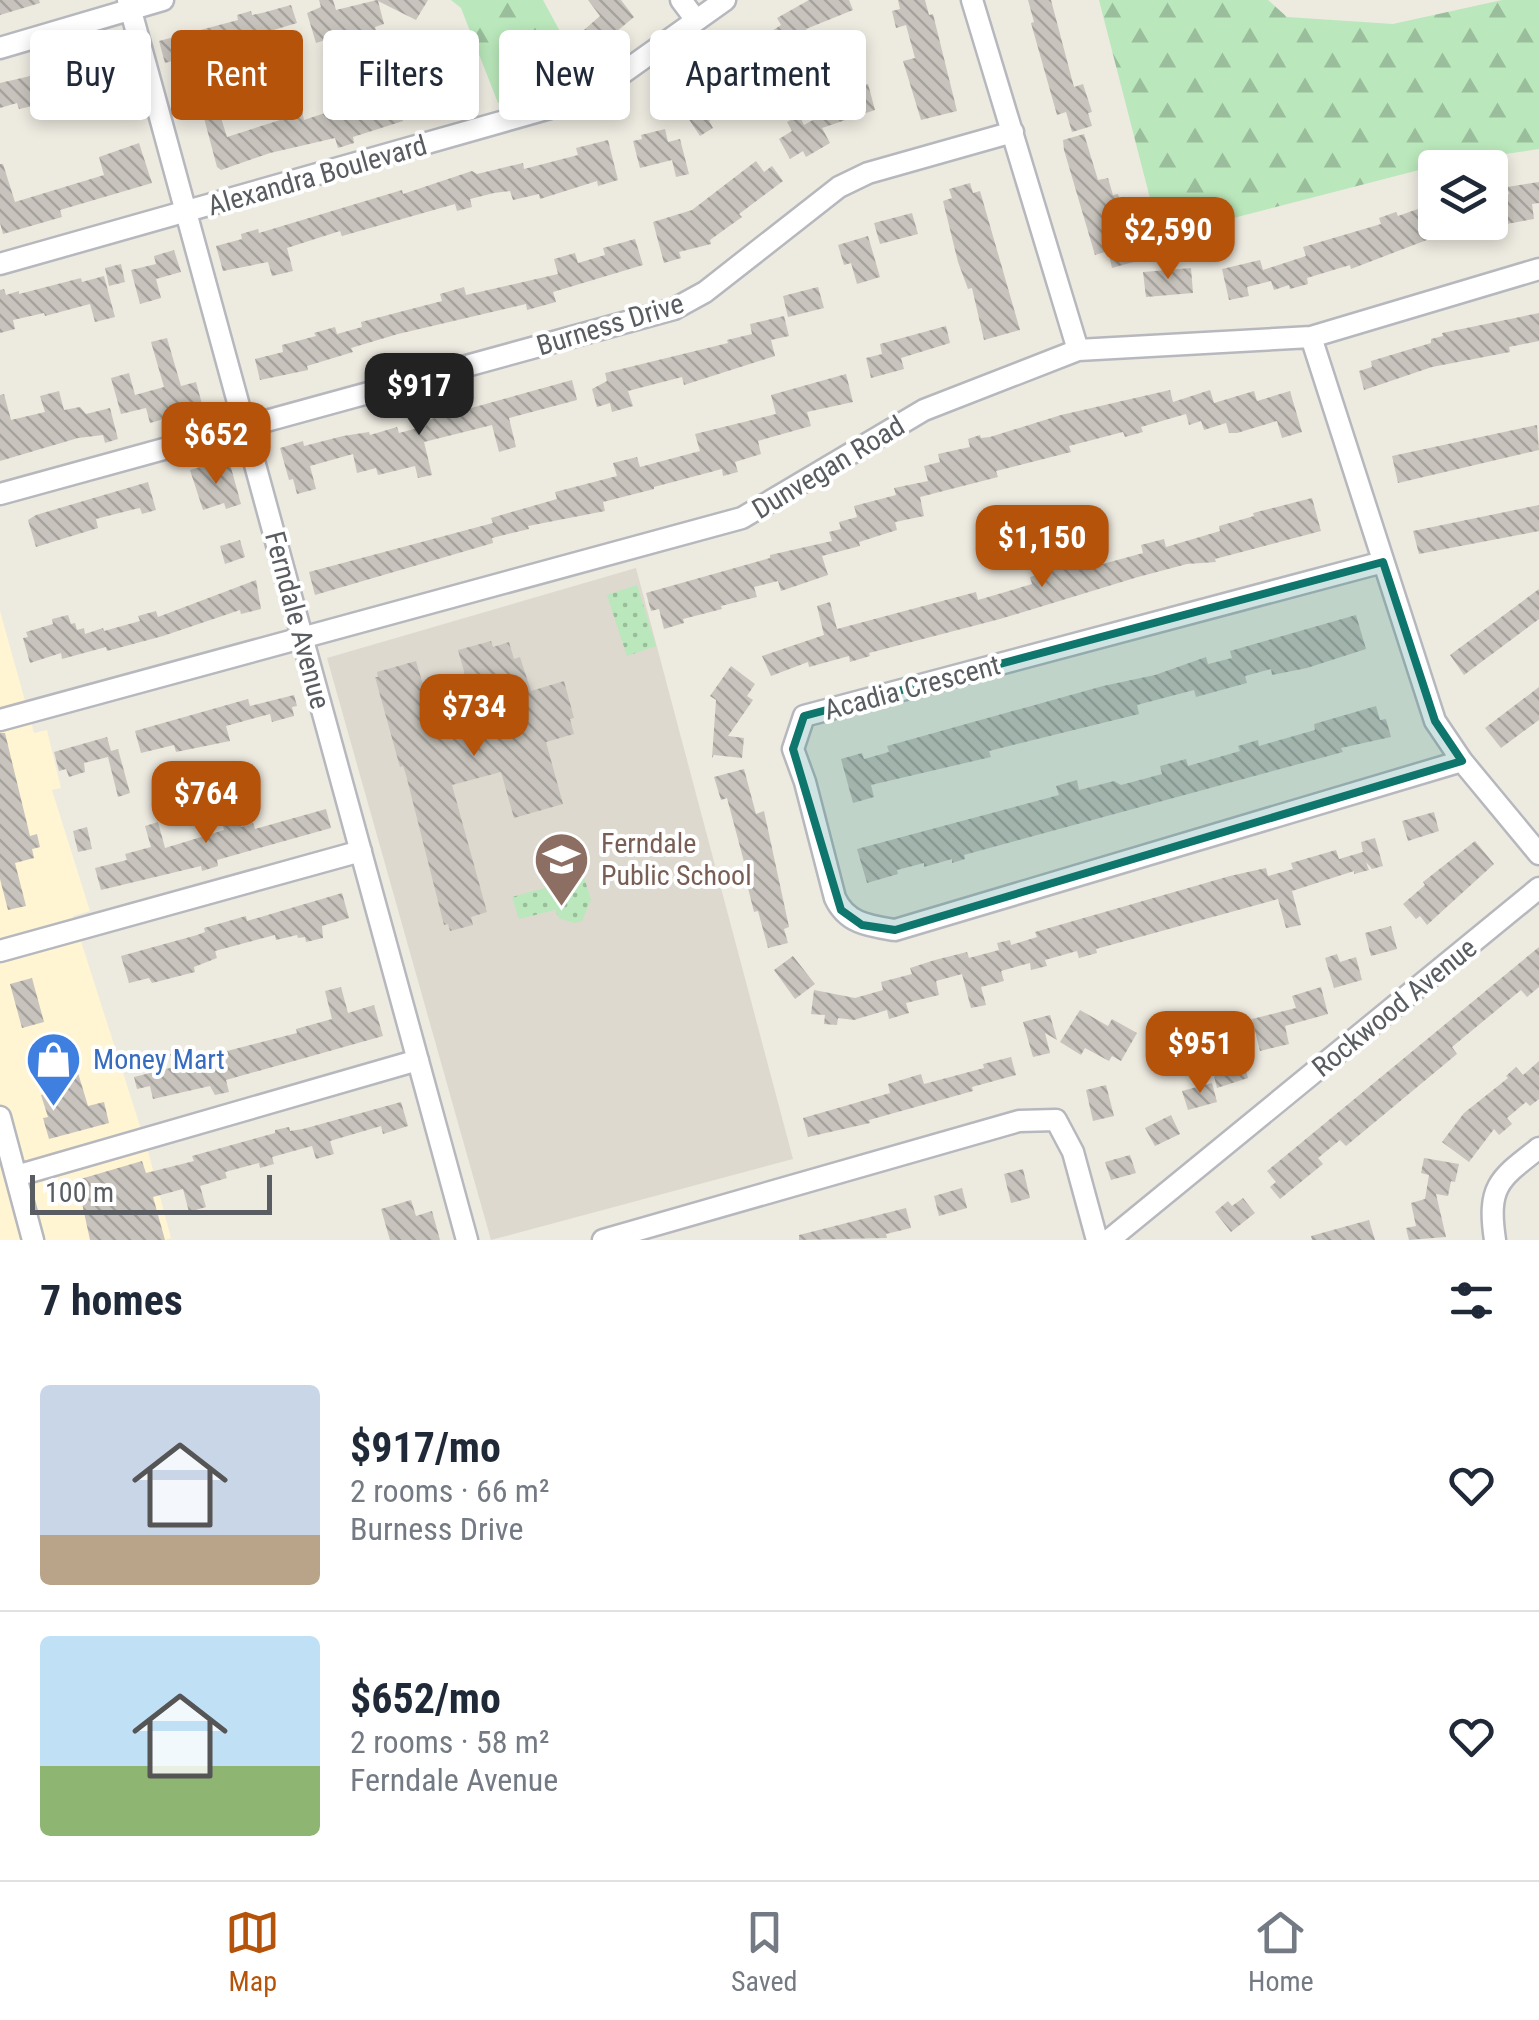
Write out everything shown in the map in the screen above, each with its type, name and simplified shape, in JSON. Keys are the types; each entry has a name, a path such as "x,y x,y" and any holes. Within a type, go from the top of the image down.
{"street":[{"path":"0,48 129,4 163,0"},
{"path":"680,0 696,20"},
{"name":"Alexandra Boulevard","path":"0,264 589,97 725,0"},
{"path":"972,0 1078,350"},
{"name":"Ferndale Avenue","path":"129,4 468,1240"},
{"name":"Burness Drive","path":"0,494 674,309 706,292 839,187 868,173 1013,132"},
{"name":"Dunvegan Road","path":"0,720 742,518 924,410 1078,350 1312,337 1539,269"},
{"path":"1312,337 1434,721 1539,854"},
{"name":"Acadia Crescent","path":"1382,562 804,716 792,750 810,801 835,898 841,910 862,925 895,930 1462,761"},
{"path":"0,951 361,852"},
{"name":"Rockwood Avenue","path":"1109,1240 1539,888"},
{"path":"16,1176 418,1060"},
{"path":"0,1116 33,1240"},
{"path":"603,1240 1019,1121 1056,1120 1073,1152 1097,1240"},
{"path":"1495,1240 1495,1190 1504,1176 1539,1148"}],"highlighted area":[{"path":"1383,562 1435,721 1462,761 895,930 862,925 841,910 793,749 804,716"}],"shaded area":[{"name":"Ferndale Public School","path":"636,568 793,1159 491,1240 327,658"},
{"path":"0,611 34,733 47,730 61,788 52,790 90,911 73,916 148,1151 171,1238 165,1240 0,1240"}],"green space":[{"path":"451,0 543,0 559,30 499,30 499,103 479,54 479,30 470,30 461,8"},
{"path":"1099,0 1268,0 1287,17 1393,24 1502,0 1539,0 1539,149 1508,154 1508,150 1418,150 1418,170 1160,237"},
{"path":"637,585 656,646 627,656 607,595"},
{"path":"584,877 591,900 582,921 574,923 559,918 555,910 519,919 512,897"}],"building":[{"path":"0,0 39,0 40,3 0,15"},
{"path":"319,0 333,0 336,10 377,0 428,0 416,20 378,1 384,24 376,30 323,30 323,41 316,43 307,13 321,7"},
{"path":"588,0 621,0 634,17 618,30 584,30 600,16"},
{"path":"809,0 849,0 853,10 807,30 773,30 781,25 777,18"},
{"path":"898,0 925,0 929,15 933,14 957,111 921,120 903,61 915,58 906,25 896,28 892,11 900,9"},
{"path":"1028,0 1051,0 1074,87 1083,84 1092,126 1072,132 1066,112 1057,115"},
{"path":"291,5 297,23 274,30 200,30 238,20 237,15 251,11 252,15"},
{"path":"171,38 171,61 165,63 159,41"},
{"path":"30,76 30,107 19,109 17,103 0,108 0,83"},
{"path":"866,85 875,110 866,113"},
{"path":"323,114 323,120 403,121 353,137 354,143 338,148 335,138 270,153 221,170 205,120 222,120 227,137 280,120 303,120 303,116 304,120"},
{"path":"689,120 710,120 713,128 700,136"},
{"path":"790,120 802,120 804,125 813,120 846,120 822,128 830,143 806,157 803,151 790,159 779,139 792,131 787,122"},
{"path":"665,129 668,142 680,139 689,174 676,177 672,160 640,168 633,141"},
{"path":"1084,134 1098,180 1108,178 1113,195 1118,194 1133,262 1112,268 1108,251 1095,255 1063,140"},
{"path":"608,140 618,180 598,186 597,181 540,199 539,194 513,200 510,191 494,193 470,199 472,207 457,211 455,204 342,236 340,231 287,248 293,271 272,276 268,262 223,271 216,246 242,239 241,234 258,229 259,233 402,190 403,194 472,171 477,174 523,163 524,169 578,155 576,148"},
{"path":"139,143 152,183 60,210 62,217 3,234 0,164 15,202 104,175 99,157"},
{"path":"756,161 764,172 772,166 783,181 739,214 742,217 710,240 711,244 679,252 681,258 664,263 653,222 692,210"},
{"path":"1539,182 1539,203 1532,204 1534,219 1508,224 1508,187"},
{"path":"970,183 973,193 980,191 1020,330 984,340 972,288 968,289 958,262 943,201 952,198 949,189"},
{"path":"1418,209 1418,240 1427,240 1351,269 1350,265 1307,278 1308,284 1274,290 1271,281 1247,287 1249,296 1229,300 1222,269 1260,260 1263,270 1306,256 1303,247 1381,224 1379,218 1396,212 1398,216"},
{"path":"912,213 918,234 880,244 874,223"},
{"path":"868,236 880,277 857,284 851,263 844,265 838,245"},
{"path":"635,239 643,265 553,292 556,302 527,310 526,304 398,334 351,348 353,352 307,366 308,370 260,380 255,359 283,352 282,345 335,327 337,334 362,327 361,322 442,301 440,294 464,287 466,295 558,274 554,259 575,253 578,263 605,255 603,248"},
{"path":"174,250 181,272 156,279 161,298 140,304 131,270 156,264 154,256"},
{"path":"121,264 125,282 109,286 105,268"},
{"path":"1191,268 1193,293 1146,297 1143,272"},
{"path":"104,276 115,317 95,322 90,304 13,320 15,329 0,333 0,290 4,289 6,295 19,294"},
{"path":"818,287 824,308 788,317 783,296"},
{"path":"1539,313 1539,341 1509,347 1510,352 1432,367 1364,390 1359,371 1372,367 1371,361 1431,343 1442,333"},
{"path":"784,316 789,336 771,340 775,356 684,385 682,377 628,391 633,406 612,412 610,403 597,407 592,389 607,381 605,373 728,343 727,340 752,334 750,324"},
{"path":"946,326 950,343 901,358 904,369 871,378 866,358 882,354 880,344"},
{"path":"167,338 181,386 196,382 202,404 163,415 164,419 150,423 146,408 121,414 111,378 129,373 135,395 164,387 151,342"},
{"path":"846,374 853,402 807,412 811,426 758,441 761,454 735,462 738,472 723,476 722,469 654,487 603,502 605,511 528,526 529,529 492,538 493,543 315,595 309,572 493,523 491,518 557,499 555,492 617,476 613,463 637,457 640,467 700,451 695,434 776,414 771,395"},
{"path":"572,380 577,400 509,418 516,447 499,452 492,425 424,442 432,475 418,478 415,466 378,475 376,468 357,473 353,454 310,466 316,489 297,494 293,479 289,480 280,448 303,441 304,446 343,436 369,432 370,435 397,427 399,433 426,426 424,421"},
{"path":"1170,390 1173,402 1210,390 1214,403 1254,391 1257,401 1290,391 1302,432 1282,438 1277,421 1237,433 1229,433 1226,423 1204,430 1201,421 1189,425 1186,414 1141,427 1143,432 1125,437 1123,432 1069,446 1071,452 996,471 998,477 920,497 924,516 895,522 897,530 822,556 828,575 781,591 778,581 754,587 757,597 683,619 684,623 664,629 659,609 651,611 646,593 770,555 832,541 829,532 841,529 839,522 857,517 854,506 896,495 894,488 928,481 924,466 940,462 938,454 970,447 968,439 990,437 1061,415"},
{"path":"59,391 64,410 80,407 86,414 110,408 118,439 105,443 103,435 78,438 0,461 0,395 4,394 11,420 45,412 40,396"},
{"path":"1537,425 1539,450 1398,483 1392,456"},
{"path":"230,464 241,504 226,509 224,503 203,510 190,470"},
{"path":"148,482 156,510 142,514 140,508 96,519 98,528 36,547 28,520 36,515"},
{"path":"1312,498 1321,531 1215,559 1216,562 1187,564 1138,577 869,653 870,656 850,662 849,656 809,667 808,662 771,676 762,656 824,635 817,606 830,602 837,629 976,592 978,600 1032,584 1030,577 1066,566 1097,558 1099,565 1143,553 1141,545 1164,539 1166,547 1220,531 1219,526 1254,516 1253,513"},
{"path":"1539,505 1539,531 1419,554 1413,531"},
{"path":"240,540 245,557 225,564 220,546"},
{"path":"256,580 261,609 241,614 240,610 107,651 106,647 62,659 61,653 30,663 23,638 28,637 26,632 53,624 52,619 68,615 71,624 75,623 77,630 84,628 85,634 103,628 104,631 140,621 138,616 156,611 158,617"},
{"path":"1539,589 1539,619 1464,675 1450,655"},
{"path":"1356,615 1366,649 1307,668 1272,675 1271,669 1245,676 1247,683 1196,697 1194,690 1137,705 1139,714 989,751 991,757 871,785 874,797 853,803 841,759 862,753 864,759 889,752 887,746 1155,675 1206,657 1208,664 1232,658 1230,651"},
{"path":"491,641 493,647 509,642 514,659 520,657 531,691 564,681 574,734 546,742 563,804 514,818 501,772 452,785 487,912 471,917 473,925 450,931 448,924 444,925 406,775 400,767 375,677 377,672 416,661 439,739 480,728 458,650"},
{"path":"731,666 755,684 747,696 753,700 728,736 744,738 742,758 712,758 716,700 710,696"},
{"path":"1539,687 1539,720 1501,748 1485,728"},
{"path":"294,695 294,716 272,722 270,714 226,726 230,741 176,752 174,745 141,753 135,731 248,699 250,706"},
{"path":"1376,706 1380,720 1386,719 1391,737 964,855 965,859 952,863 952,859 897,870 898,874 867,883 857,849 1059,795 1056,786 1077,780 1079,790 1114,781 1121,785 1162,774 1160,766 1186,759 1188,766 1240,751 1238,746 1258,740 1259,746 1315,730 1314,724"},
{"path":"0,733 5,733 30,836 37,834 40,847 32,849 34,858 15,863 26,906 8,910 0,879"},
{"path":"107,737 111,751 118,749 130,793 118,797 108,757 84,763 85,772 69,777 66,769 59,771 54,752"},
{"path":"744,769 756,814 764,811 789,927 784,929 788,943 768,948 758,911 754,912 727,798 721,800 714,777"},
{"path":"230,790 241,827 253,823 255,829 326,809 331,828 217,860 218,866 202,871 201,866 101,890 95,868 127,860 125,854 151,847 145,826 158,822 165,848 224,830 214,795"},
{"path":"1434,812 1439,831 1408,841 1402,821"},
{"path":"87,827 92,849 78,852 73,831"},
{"path":"1375,838 1383,866 1372,869 1366,862 1369,870 1292,891 1301,925 1286,928 1278,899 1096,949 1097,953 1079,958 1077,951 1045,960 1047,966 1031,970 1030,963 1001,971 1004,981 981,987 986,1005 971,1008 962,974 936,981 939,995 906,1003 909,1013 889,1019 887,1010 854,1020 838,1018 837,1025 824,1024 825,1015 811,1014 814,990 855,998 883,990 881,982 912,974 910,968 935,960 967,952 969,958 999,950 997,943 1010,940 1011,945 1037,937 1035,932 1230,876 1266,868 1268,876 1293,869 1291,863 1336,850 1339,859 1363,852 1361,842"},
{"path":"1475,841 1494,864 1427,925 1420,916 1416,919 1403,904 1425,885 1423,882"},
{"path":"342,893 349,918 322,926 323,938 306,942 305,937 297,935 276,940 275,935 215,951 217,958 194,967 195,972 152,983 149,978 129,983 121,956 197,935 205,932 204,928 246,916 247,921"},
{"path":"1391,926 1397,949 1371,956 1365,933"},
{"path":"1539,947 1539,987 1527,997 1521,990 1452,1047 1457,1054 1346,1146 1340,1140 1318,1158 1323,1164 1280,1199 1270,1187 1276,1182 1267,1171"},
{"path":"1337,954 1340,962 1356,957 1362,980 1334,988 1325,958"},
{"path":"793,956 815,984 795,999 774,970"},
{"path":"32,978 44,1022 22,1028 10,984"},
{"path":"341,987 348,1013 374,1005 383,1036 226,1080 229,1092 215,1095 210,1086 153,1099 150,1086 137,1089 134,1077 174,1067 170,1054 191,1048 196,1066 229,1057 227,1051 297,1033 296,1029 332,1019 325,991"},
{"path":"1321,987 1328,1014 1285,1026 1289,1044 1260,1051 1252,1019 1296,1008 1292,996"},
{"path":"1080,1010 1108,1026 1112,1019 1137,1033 1121,1061 1112,1056 1109,1061 1085,1048 1081,1055 1060,1042"},
{"path":"1050,1015 1057,1040 1045,1033 1050,1053 1033,1057 1023,1022"},
{"path":"1217,1049 1221,1061 1242,1055 1248,1078 1217,1088 1208,1052"},
{"path":"72,1053 88,1106 104,1102 109,1123 49,1139 41,1095 63,1089 54,1059"},
{"path":"1011,1057 1016,1075 869,1120 870,1123 808,1137 803,1118 890,1093 888,1084 921,1074 924,1084"},
{"path":"1539,1061 1539,1099 1530,1106 1526,1102 1507,1118 1512,1124 1499,1135 1494,1129 1469,1162 1442,1142 1464,1113 1516,1067 1523,1075"},
{"path":"1212,1083 1217,1102 1188,1110 1182,1091"},
{"path":"1106,1085 1114,1116 1093,1121 1086,1090"},
{"path":"401,1102 408,1126 383,1134 381,1126 330,1141 334,1154 316,1159 312,1146 272,1157 274,1164 260,1168 259,1163 225,1172 227,1178 200,1186 206,1207 189,1212 183,1189 153,1197 165,1240 90,1240 77,1180 142,1161 146,1173 194,1161 192,1156 275,1130 303,1129"},
{"path":"1171,1115 1180,1134 1155,1146 1145,1128"},
{"path":"1130,1155 1136,1173 1111,1180 1105,1162"},
{"path":"1424,1158 1459,1164 1448,1196 1436,1194 1446,1237 1409,1240 1406,1228 1416,1226 1411,1203 1425,1199 1429,1175 1421,1173"},
{"path":"1023,1169 1030,1198 1011,1203 1004,1174"},
{"path":"962,1188 967,1208 939,1216 934,1196"},
{"path":"1243,1198 1255,1213 1231,1232 1215,1212 1228,1201 1232,1206"},
{"path":"411,1200 416,1216 432,1211 440,1240 390,1240 381,1209"},
{"path":"906,1208 911,1228 886,1234 887,1238 799,1240 799,1235"},
{"path":"1369,1220 1375,1240 1312,1240 1311,1236"}],"place":[{"name":"Ferndale Public School","path":"562,908"},
{"name":"Money Mart","path":"54,1108"}]}
